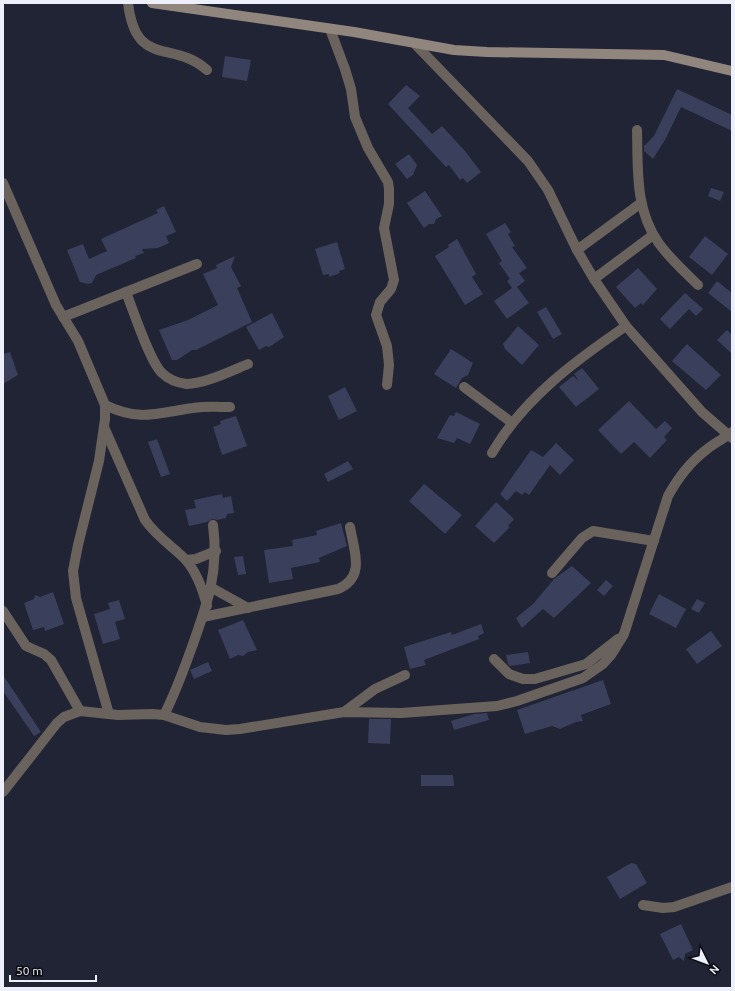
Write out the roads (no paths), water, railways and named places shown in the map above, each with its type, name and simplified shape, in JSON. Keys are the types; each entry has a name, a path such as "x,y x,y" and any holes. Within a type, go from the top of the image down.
{"street":[{"path":"128,3 130,21 134,31 148,46 194,61 207,70"},
{"path":"152,3 330,29 416,45 486,52 664,55 732,71"},
{"path":"330,29 347,76 355,117 368,148 388,182 389,204 384,228 394,280 391,289 380,302 376,315 387,346 390,365 387,385"},
{"path":"3,792 50,729 64,717 80,711 109,714 164,715 200,727 226,730 344,712 401,713 482,707 517,701 572,683 588,675 611,655 624,634 668,496 676,482 700,454 731,435 702,412 626,326 594,279 577,250 548,190 528,161 416,45"},
{"path":"637,130 641,203 653,235 664,251 698,285"},
{"path":"3,183 63,317 78,341 105,405 104,426 96,474 75,558 74,584 76,598 109,714"},
{"path":"577,250 641,203"},
{"path":"594,279 653,235"},
{"path":"63,317 197,264"},
{"path":"126,292 154,361 162,373 173,381 187,384 201,382 248,364"},
{"path":"492,453 511,422 547,386 586,354 626,326"},
{"path":"464,387 511,422"},
{"path":"105,405 123,413 145,416 194,407 230,407"},
{"path":"104,426 145,520 152,529 186,560 201,586 207,606"},
{"path":"164,715 179,684 203,618 212,588 216,552 213,525"},
{"path":"203,618 338,589 345,586 355,574 357,567 350,528"},
{"path":"552,573 582,538 594,531 654,541"},
{"path":"186,560 196,559 216,552"},
{"path":"212,588 248,608"},
{"path":"3,611 26,646 44,654 51,660 80,711"},
{"path":"494,659 498,665 509,674 523,679 535,679 591,662 624,634"},
{"path":"344,712 375,689 405,674"},
{"path":"643,905 663,908 674,907 732,887"}]}
